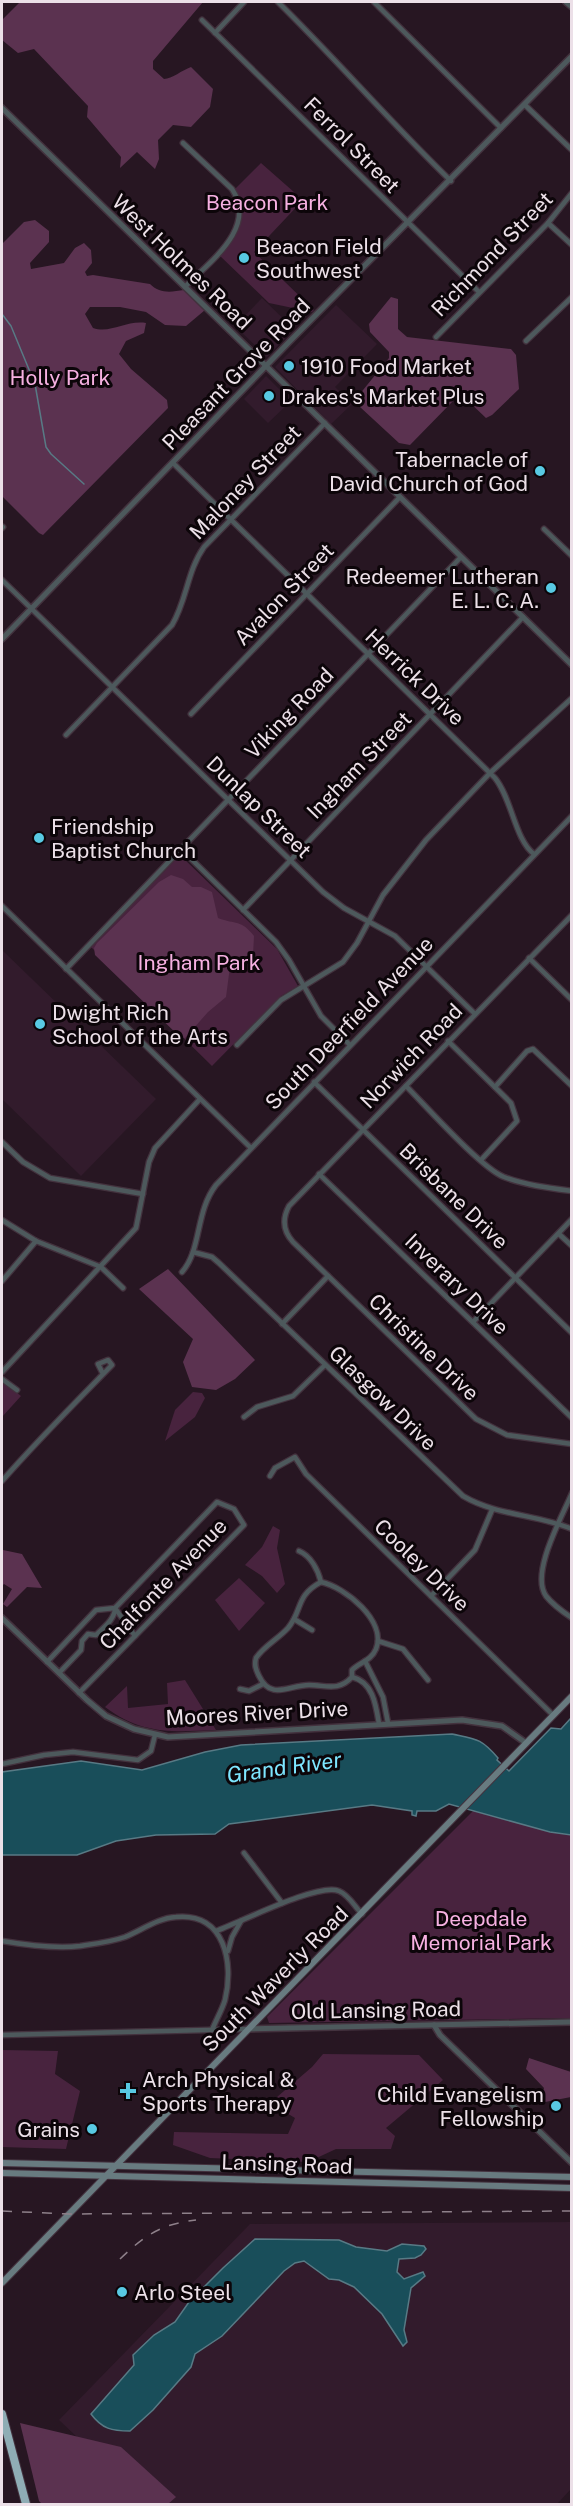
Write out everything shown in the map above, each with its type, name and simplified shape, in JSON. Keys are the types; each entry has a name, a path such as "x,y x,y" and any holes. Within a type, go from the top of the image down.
{"highway":[{"path":"2,2414 26,2505"}],"main road":[{"name":"South Waverly Road","path":"2,2283 572,1696"},
{"name":"Lansing Road","path":"2,2163 572,2177"},
{"name":"Lansing Road","path":"2,2173 572,2188"}],"street":[{"path":"215,33 244,2"},
{"path":"278,2 356,80 399,130 451,181"},
{"path":"374,2 501,128"},
{"path":"566,2 572,7"},
{"name":"Ferrol Street","path":"202,20 478,292"},
{"name":"Pleasant Grove Road","path":"2,639 266,366 572,56"},
{"path":"525,105 572,150"},
{"name":"West Holmes Road","path":"2,108 572,665"},
{"path":"183,143 232,189 237,197 240,215 230,239 185,287"},
{"name":"Richmond Street","path":"436,337 548,223 572,193"},
{"path":"548,223 572,245"},
{"path":"526,341 571,298"},
{"name":"Maloney Street","path":"66,735 172,625 182,605 190,572 198,555 325,423"},
{"name":"Herrick Drive","path":"173,463 490,773 503,788 522,839 534,854"},
{"name":"Avalon Street","path":"191,714 400,497"},
{"path":"544,529 572,556"},
{"name":"Viking Road","path":"66,969 461,557"},
{"name":"Dunlap Street","path":"2,580 333,901 395,936 475,1014"},
{"name":"Ingham Street","path":"243,910 523,617"},
{"path":"237,1046 282,1000 342,962 370,921 383,895 426,840 490,773 572,698"},
{"name":"South Deerfield Avenue","path":"182,1272 191,1261 197,1229 207,1197 216,1185 572,816"},
{"path":"181,849 283,950 321,1016 350,1045"},
{"path":"2,906 250,1148"},
{"name":"Norwich Road","path":"284,1225 285,1214 289,1206 572,915"},
{"path":"529,958 571,998"},
{"path":"448,1041 511,1103 517,1121 481,1160"},
{"path":"495,1087 527,1051 533,1049 572,1086"},
{"name":"Brisbane Drive","path":"314,1082 572,1332"},
{"path":"406,1086 481,1160 502,1176 546,1188 572,1191"},
{"path":"2,1372 136,1228 149,1162 155,1148 200,1099"},
{"path":"2,1142 23,1162 51,1178 143,1194"},
{"name":"Inverary Drive","path":"319,1174 572,1418"},
{"path":"473,1322 572,1219"},
{"path":"2,1220 36,1241 101,1267 123,1288"},
{"name":"Christine Drive","path":"284,1225 290,1239 480,1423 507,1435 572,1444"},
{"path":"559,1234 572,1246"},
{"path":"2,1281 36,1241"},
{"name":"Glasgow Drive","path":"193,1251 212,1257 219,1263 448,1485 463,1496 492,1510 540,1518 572,1529"},
{"path":"282,1324 328,1276"},
{"path":"244,1417 257,1407 293,1396 325,1365"},
{"path":"2,1481 103,1374"},
{"path":"2,1379 17,1390"},
{"name":"Cooley Drive","path":"270,1476 275,1468 296,1457 306,1474 553,1715"},
{"path":"572,1493 547,1552 541,1580 547,1597 572,1618"},
{"name":"Chalfonte Avenue","path":"79,1693 244,1525 234,1509 217,1502 115,1608"},
{"path":"430,1596 475,1550 492,1510"},
{"path":"299,1551 306,1554 318,1572 321,1582"},
{"path":"321,1582 339,1587 371,1617 377,1629 378,1641 371,1658 360,1662 352,1670 352,1677 346,1683 330,1688 310,1685 276,1690 263,1683 257,1671 256,1658 294,1619 304,1594 321,1582"},
{"path":"115,1608 135,1636"},
{"path":"47,1662 96,1611 115,1608"},
{"path":"59,1673 81,1650 82,1641 88,1634 96,1635 112,1618 115,1608"},
{"path":"2,1618 98,1710 119,1723 155,1735"},
{"path":"294,1619 312,1630"},
{"path":"378,1641 403,1649 428,1680"},
{"path":"366,1661 383,1697 388,1723"},
{"path":"352,1677 366,1684 375,1700 379,1724"},
{"path":"240,1689 249,1691 263,1683"},
{"name":"Moores River Drive","path":"2,1764 44,1755 73,1752 138,1760 151,1751 155,1735 168,1737 447,1720 502,1726 526,1743"},
{"path":"244,1853 282,1903"},
{"path":"216,1931 282,1903 330,1889 344,1894 362,1914"},
{"path":"2,1941 33,1945 77,1946 123,1937 162,1920 177,1917 199,1920 216,1931 227,1953"},
{"path":"212,2030 225,1998 227,1953 232,1937 241,1921"},
{"name":"Old Lansing Road","path":"2,2034 572,2022"},
{"path":"434,2025 440,2035 572,2163"}],"shaded area":[{"path":"262,298 294,329 267,357 235,326"},
{"path":"336,305 377,344 335,387 352,404 331,424 275,367"},
{"path":"266,376 291,401 268,423 244,399"},
{"name":"Dwight Rich School of the Arts","path":"2,950 156,1099 81,1176 2,1099"},
{"path":"571,2222 571,2489 557,2504 148,2504 59,2420 250,2224"}],"green space":[{"path":"20,2 203,2 153,61 153,69 164,79 191,67 213,89 210,107 191,127 173,125 158,140 159,159 155,169 137,152 120,168 121,157 87,117 88,106 34,49 18,53 2,40 2,20"},
{"name":"Beacon Park","path":"261,163 303,200 254,252 314,310 312,312 269,303 219,255 237,233 240,225 242,208 235,189"},
{"name":"Holly Park","path":"35,220 49,231 49,242 30,263 31,269 64,263 75,248 84,243 91,250 92,263 85,272 87,276 150,284 166,292 184,290 205,310 186,326 165,325 146,312 120,307 90,307 85,314 93,328 106,329 132,323 146,323 144,333 126,341 119,354 131,369 167,400 168,408 43,535 2,496 2,244 24,222"},
{"path":"391,297 398,299 398,329 407,337 511,349 516,355 519,389 486,418 465,398 453,401 410,445 399,443 360,407 359,395 389,358 389,352 370,332 369,324"},
{"name":"Ingham Park","path":"180,855 277,949 298,986 281,996 212,1066 91,947"},
{"name":"Ingham Park","path":"171,875 183,879 192,887 201,887 212,892 218,918 242,925 254,936 253,955 234,956 231,959 226,997 208,1012 185,1038 180,1037 95,955 94,948 159,882"},
{"path":"168,1269 255,1360 235,1379 216,1390 192,1387 183,1362 193,1339 139,1289"},
{"path":"2,1381 21,1396 2,1417"},
{"path":"193,1392 202,1393 205,1398 195,1417 165,1441 175,1410"},
{"path":"273,1526 280,1530 277,1548 285,1584 277,1593 262,1576 245,1565 262,1547"},
{"path":"3,1550 22,1554 42,1588 27,1587 7,1607 3,1604 12,1589 4,1584 2,1586"},
{"path":"239,1578 265,1603 239,1631 215,1600"},
{"path":"185,1680 216,1730 158,1730 132,1723 105,1707 127,1686 128,1708 168,1704 167,1683"},
{"name":"Deepdale Memorial Park","path":"474,1810 550,1832 571,1835 571,2018 269,2023 267,2017"},
{"path":"2,2050 58,2051 55,2074 80,2091 66,2149 2,2147"},
{"path":"323,2054 419,2055 443,2080 386,2128 395,2136 391,2149 336,2149 308,2162 210,2158 173,2145 174,2132 288,2134 295,2118 270,2103 312,2067"},
{"path":"529,2058 571,2072 571,2097 540,2103 544,2088 526,2069"},
{"path":"20,2423 121,2447 176,2497 168,2504 42,2504 39,2501"}],"water":[{"name":"Grand River","path":"571,1718 571,1835 550,1832 449,1804 436,1811 417,1811 416,1816 412,1815 412,1811 372,1805 229,1824 215,1834 156,1835 116,1841 77,1855 2,1855 2,1772 81,1761 142,1770 205,1752 241,1745 452,1734 482,1743 509,1771 551,1728 561,1729"},
{"path":"255,2239 339,2240 356,2247 387,2251 402,2244 424,2246 426,2249 421,2255 415,2258 399,2259 397,2272 404,2279 423,2272 425,2276 411,2288 404,2330 407,2342 403,2346 382,2314 354,2287 339,2280 329,2279 304,2261 295,2263 284,2271 222,2336 195,2354 191,2367 153,2410 130,2431 113,2430 99,2423 91,2414 134,2365 133,2355 154,2335 175,2322 189,2302"}],"waterway":[{"path":"2,314 11,326 35,384 46,447 84,484"}],"railway":[{"path":"2,2211 70,2214 572,2211"},
{"path":"120,2259 154,2232 173,2224 196,2220"}],"place":[{"name":"Beacon Field Southwest","path":"244,258"},
{"name":"1910 Food Market","path":"289,366"},
{"name":"Drakes's Market Plus","path":"269,396"},
{"name":"Tabernacle of David Church of God","path":"540,471"},
{"name":"Redeemer Lutheran E. L. C. A.","path":"551,588"},
{"name":"Friendship Baptist Church","path":"39,838"},
{"name":"Dwight Rich School of the Arts","path":"40,1024"},
{"name":"Arch Physical & Sports Therapy","path":"128,2091"},
{"name":"Child Evangelism Fellowship","path":"556,2106"},
{"name":"Grains","path":"92,2129"},
{"name":"Arlo Steel","path":"122,2292"}]}
